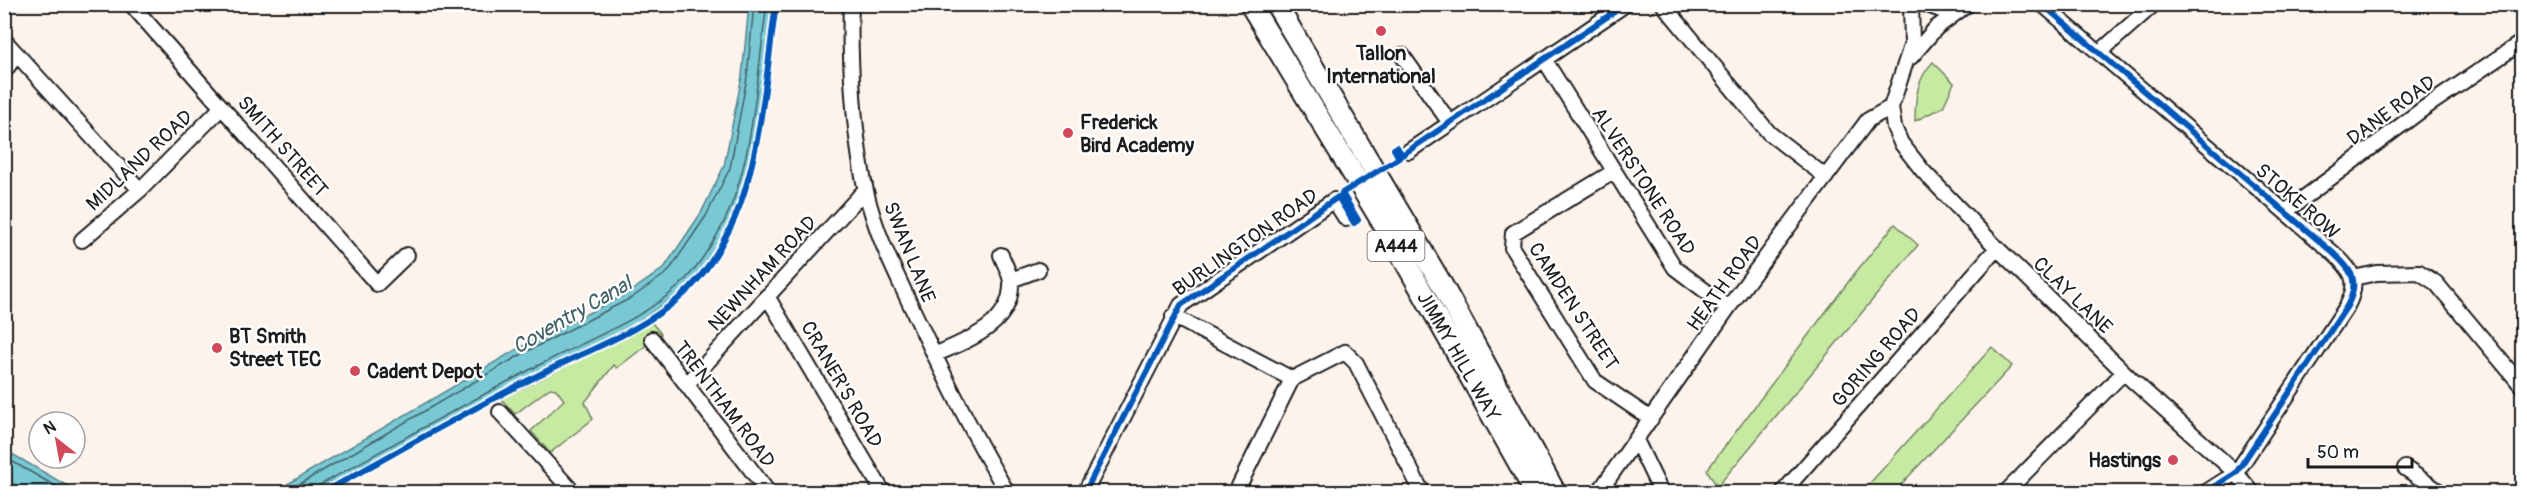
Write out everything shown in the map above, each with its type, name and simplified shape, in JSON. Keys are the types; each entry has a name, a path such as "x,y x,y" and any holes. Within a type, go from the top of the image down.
{"highway":[{"name":"JIMMY HILL WAY","path":"1250,4 1398,250 1535,492"},
{"name":"JIMMY HILL WAY","path":"1275,4 1442,283 1555,492"}],"street":[{"name":"SMITH STREET","path":"131,4 377,284 407,255"},
{"name":"SWAN LANE","path":"851,4 853,67 865,190 884,243 934,355 1007,492"},
{"path":"1408,151 1626,4"},
{"path":"1664,4 1769,133 1826,177"},
{"path":"1891,107 1914,33 1911,4"},
{"path":"1924,4 1946,12 1967,5"},
{"name":"STOKE ROW","path":"2042,4 2343,262 2354,278"},
{"path":"2100,52 2154,4"},
{"path":"1905,67 1927,37 1967,5"},
{"path":"4,40 140,190"},
{"name":"DANE ROAD","path":"2285,212 2423,109 2523,42"},
{"path":"4,72 17,54"},
{"path":"1402,55 1450,123"},
{"name":"ALVERSTONE ROAD","path":"1544,58 1675,268 1728,308"},
{"name":"MIDLAND ROAD","path":"82,240 140,190 222,107"},
{"name":"HEATH ROAD","path":"1599,492 1728,308 1868,120 1891,107"},
{"name":"CLAY LANE","path":"1891,107 1894,127 1910,156 1997,248 2124,372 2236,473 2252,492"},
{"name":"CAMDEN STREET","path":"1613,172 1513,234 1512,248 1595,381 1651,420"},
{"name":"NEWNHAM ROAD","path":"687,383 865,190"},
{"name":"BURLINGTON ROAD","path":"1084,492 1173,316 1181,305 1334,200 1346,219"},
{"name":"GORING ROAD","path":"1784,492 1997,248"},
{"path":"934,355 969,340 991,327 1008,297 1011,280 1001,255"},
{"path":"1011,280 1038,270"},
{"path":"2206,492 2236,473 2347,306 2354,294 2354,278 2377,273 2419,272 2436,283 2523,386"},
{"name":"CRANER'S ROAD","path":"767,296 883,492"},
{"path":"1173,316 1292,379"},
{"name":"TRENTHAM ROAD","path":"652,339 768,492"},
{"path":"1236,492 1292,379 1345,352 1356,363 1422,492"},
{"path":"2006,492 2124,372"},
{"path":"500,412 573,492"},
{"path":"1636,440 1660,492"},
{"path":"2405,468 2440,492"}],"green space":[{"path":"1933,62 1954,83 1943,107 1915,121 1920,82"},
{"path":"1895,224 1918,245 1717,487 1707,470 1855,273"},
{"path":"652,323 661,334 617,368 614,365 585,402 593,419 550,453 531,431 564,400 556,389 550,388 515,414 501,399"},
{"path":"1992,347 2012,366 1894,492 1862,492"}],"water":[{"path":"749,5 773,5 752,151 743,187 728,228 695,278 684,290 636,323 458,415 318,492 274,492 519,348 630,292 664,268 701,213 724,166 742,76"},
{"path":"5,450 27,463 27,470 40,470 78,492 40,493 24,489 5,479"}],"cycle path":[{"path":"324,492 455,419 645,322 678,299 693,285 712,261 722,243 738,210 747,182 760,122 776,4"},
{"path":"1085,492 1181,305 1338,197 1354,223 1358,220 1342,193 1399,158 1394,149 1397,147 1402,155 1626,4"},
{"path":"2042,4 2332,252 2352,276 2353,289 2347,306 2236,473 2206,492"}],"place":[{"name":"Tallon International","path":"1381,31"},
{"name":"Frederick Bird Academy","path":"1068,133"},
{"name":"BT Smith Street TEC","path":"217,348"},
{"name":"Cadent Depot","path":"355,371"},
{"name":"Hastings","path":"2173,460"}],"water label":[{"name":"Coventry Canal","path":"572,315"}]}
